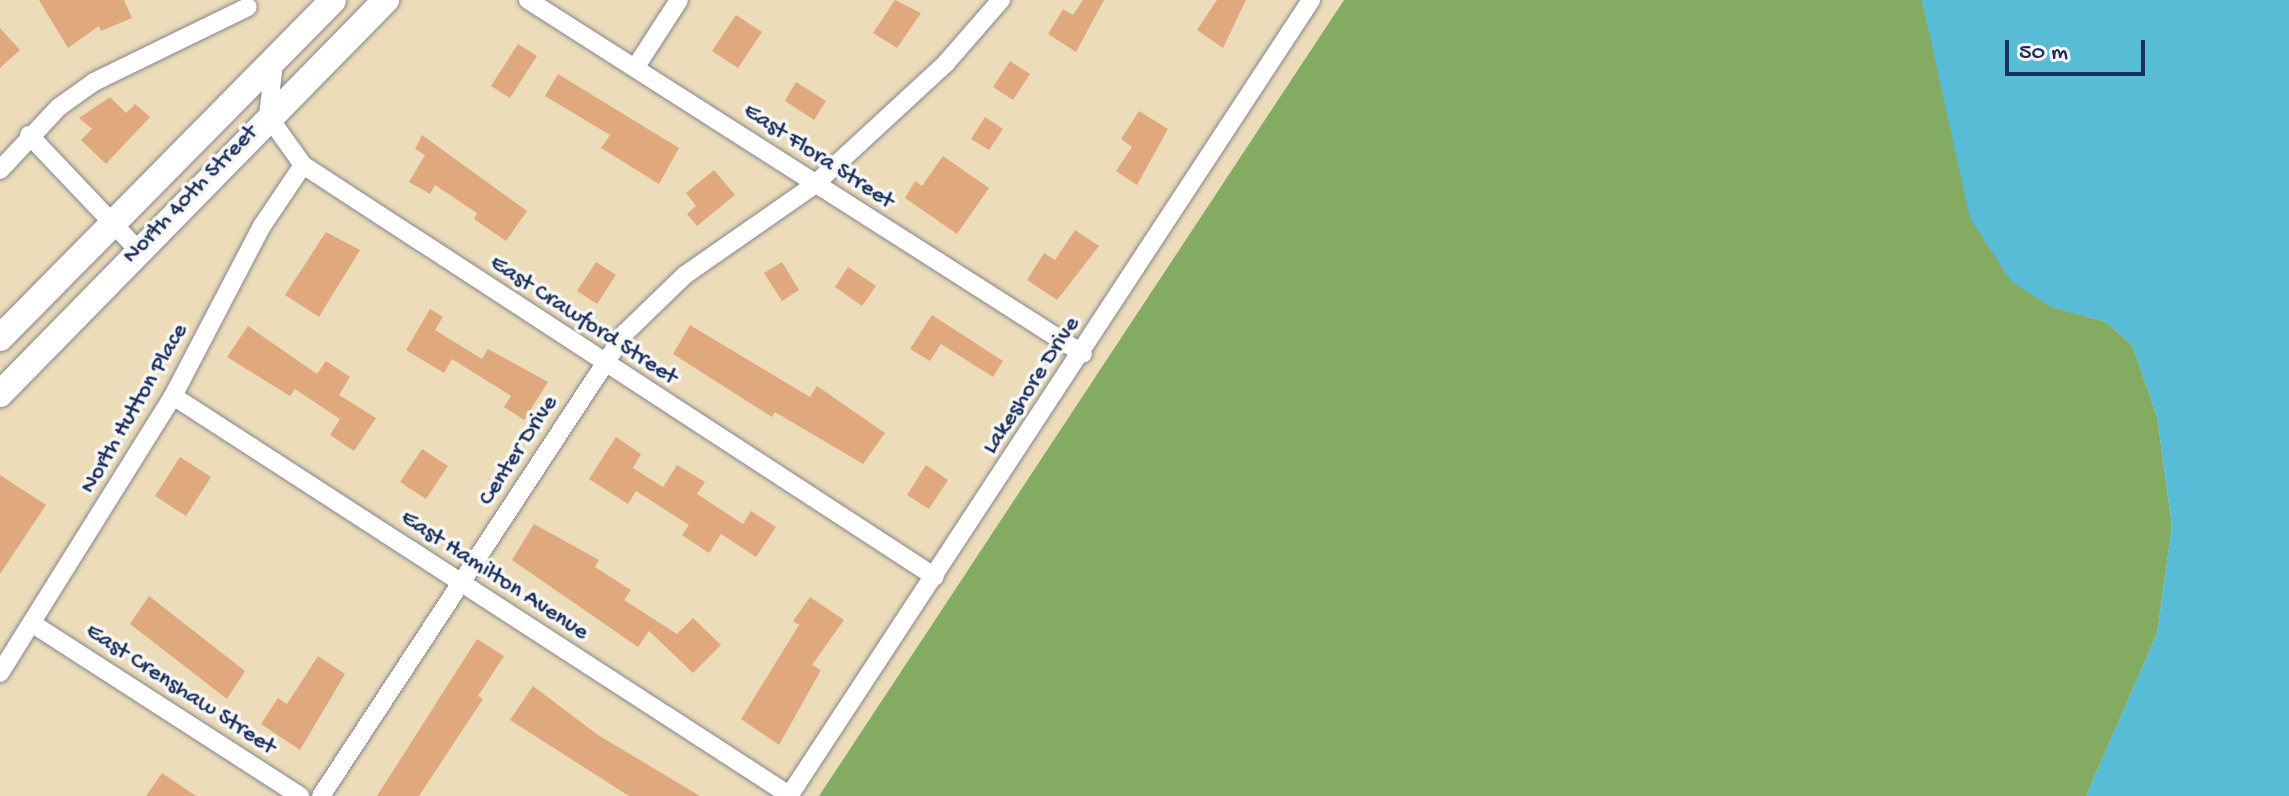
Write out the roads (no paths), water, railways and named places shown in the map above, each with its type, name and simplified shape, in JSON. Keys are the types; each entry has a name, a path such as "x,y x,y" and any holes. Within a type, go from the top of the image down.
{"main road":[{"name":"North 40th Street","path":"0,338 111,220 274,62 333,0"},
{"name":"North 40th Street","path":"0,394 268,116 386,0"}],"street":[{"name":"East Flora Street","path":"528,0 637,65 814,185 1083,354"},
{"path":"637,65 679,0"},
{"name":"Center Drive","path":"321,796 604,365 652,303 814,185 946,63 1001,0"},
{"name":"Lakeshore Drive","path":"789,796 1083,354 1311,0"},
{"path":"0,170 29,135 94,82 248,7"},
{"path":"268,116 274,62"},
{"name":"East Crawford Street","path":"268,116 303,165 604,365 935,577"},
{"path":"29,135 138,250"},
{"name":"North Hutton Place","path":"0,673 173,396 262,226 303,165"},
{"name":"East Hamilton Avenue","path":"173,396 789,796"},
{"name":"East Crenshaw Street","path":"33,624 300,796"}],"water":[{"path":"1922,0 2289,0 2289,796 2086,796 2157,634 2172,526 2157,416 2132,345 2106,322 2051,307 2011,281 1970,218"}]}
